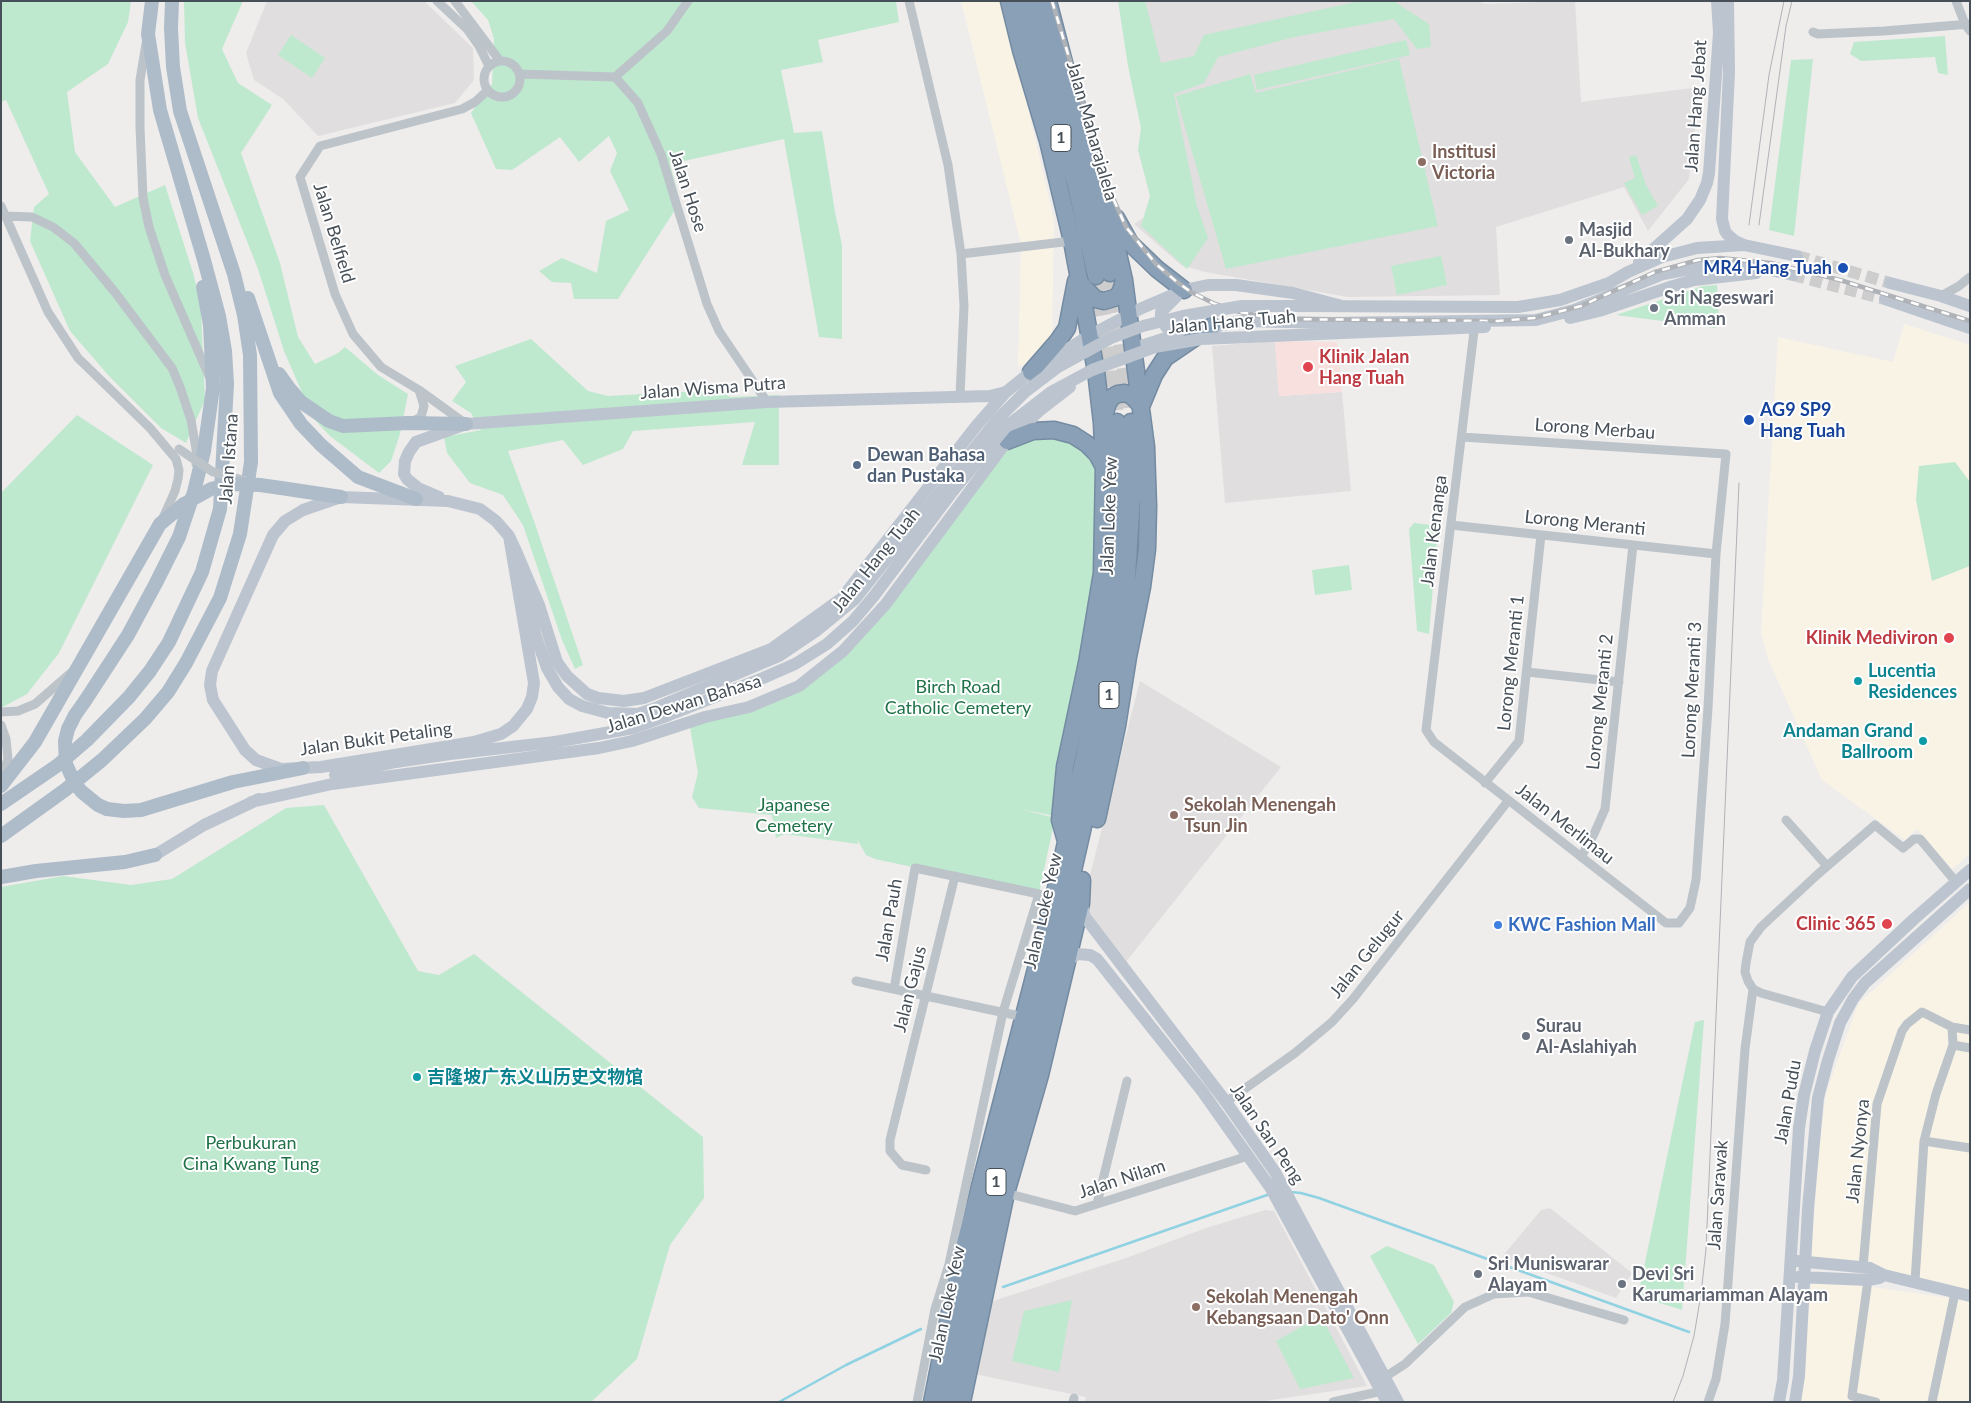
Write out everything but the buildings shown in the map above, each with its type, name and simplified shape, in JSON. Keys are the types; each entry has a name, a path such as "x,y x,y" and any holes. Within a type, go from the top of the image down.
{"highway":[{"path":"1009,1 1023,59 1048,141 1072,241 1096,371 1117,422 1104,466 1102,573 1087,663 1065,767 1060,820 1067,844"},
{"name":"Jalan Maharajalela","path":"1020,1 1076,186 1110,276"},
{"name":"Jalan Maharajalela","path":"1033,1 1086,177 1110,276"},
{"path":"1048,1 1067,74 1105,196 1130,243 1157,269 1184,290"},
{"path":"962,1402 1006,1193 1040,1075 1064,940 1082,880 1117,726 1145,559 1148,506 1142,406 1130,314 1110,276 1105,196"},
{"path":"1080,278 1095,299 1104,301 1117,296 1121,291 1110,276"},
{"path":"1031,372 1067,328 1080,278"},
{"path":"1142,406 1154,375 1165,358 1212,326"},
{"path":"1117,422 1108,403 1112,397 1125,393 1132,396 1142,406"},
{"name":"Jalan Loke Yew","path":"932,1402 959,1267 1067,844 1099,679 1112,586 1119,516 1117,422"},
{"name":"Jalan Loke Yew","path":"947,1402 974,1270 1059,962 1126,593 1133,487 1117,422"},
{"path":"1007,441 1033,431 1054,430 1062,432 1073,435 1087,444 1097,454 1104,466"},
{"path":"1059,962 1081,903 1082,880"}],"main road":[{"name":"Jalan Istana","path":"1,804 58,765 129,698 150,671 168,642 202,572 220,509 227,384 225,351 219,316 160,110 148,34 152,1"},
{"name":"Jalan Istana","path":"1,836 66,790 102,760 146,719 168,692 186,663 220,598 240,534 251,462 250,355 244,315 234,274 180,111 173,67 172,1"},
{"name":"Jalan Hang Jebat","path":"1628,272 1687,219 1696,208 1707,183 1719,33 1717,1"},
{"name":"Jalan Hang Jebat","path":"1728,1 1729,72 1722,219 1725,231 1735,241 1744,245"},
{"path":"187,200 210,326 213,388 204,451 194,492 179,537 128,635 68,729 65,741 66,764 75,784 98,806 124,811 142,810 233,782 303,768"},
{"path":"216,224 242,282 280,393 301,424 321,445 358,477 416,499"},
{"name":"Jalan Hang Tuah","path":"522,563 535,634 547,668 558,687 569,699 582,706 608,713 638,714 779,656 816,631 855,599 996,420 1025,392 1058,367 1111,338 1143,326 1175,318 1242,306 1501,308 1545,303 1560,300 1608,283 1662,257 1697,248 1744,245 1797,256"},
{"name":"Jalan Hang Tuah","path":"1134,349 1189,331 1242,321 1331,323 1536,320 1574,310 1663,274 1690,268 1732,264 1793,275"},
{"name":"Jalan Hang Tuah","path":"555,742 633,728 771,675 795,664 827,644 853,621 874,596 953,491 1006,427 1051,392 1099,367 1155,347 1201,339 1400,329 1542,325 1599,312 1673,286 1716,278 1779,272"},
{"path":"1890,283 1941,296 1970,306"},
{"name":"Jalan Hang Tuah","path":"1130,314 1184,290 1208,285 1236,285 1293,293 1342,306"},
{"path":"1184,290 1161,312 1160,320 1171,330 1189,331"},
{"path":"1885,299 1970,328"},
{"path":"1427,307 1428,321"},
{"name":"Jalan Dewan Bahasa","path":"340,498 448,501 467,504 490,514 509,536 522,563 539,606 557,662 566,676 587,694 598,698 624,701 644,698 771,649 842,598 1006,392 1031,372 1090,335 1130,314"},
{"name":"Jalan Dewan Bahasa","path":"252,802 340,782 599,748 632,741 706,716 748,708 799,686 830,662 885,605 1007,441 1058,395 1134,349"},
{"path":"269,358 301,402 328,421 343,426 408,423 466,424"},
{"name":"Jalan Wisma Putra","path":"448,501 412,484 404,474 405,460 416,442 466,424 768,402 990,396 1006,392"},
{"path":"961,396 987,414"},
{"path":"1,786 35,742 160,524 184,504 210,489 230,484 260,485 340,498"},
{"name":"Jalan Bukit Petaling","path":"340,498 303,510 285,521 273,535 215,664 210,686 213,700 220,714 245,750 256,760 281,769 321,767 474,742 501,734 513,726 527,709 532,697 534,683 533,668 520,608 509,536"},
{"path":"687,682 694,684 701,692 706,703 706,716"},
{"name":"Jalan Dewan Bahasa","path":"155,855 204,825 252,802 292,787 396,762 555,742"},
{"path":"321,767 396,762"},
{"path":"1,877 36,871 125,862 155,855"},
{"name":"Jalan Pudu","path":"1779,1402 1783,1380 1798,1128 1815,1051 1828,1012 1852,977 1970,870"},
{"name":"Jalan Pudu","path":"1795,1402 1799,1376 1801,1262 1818,1098 1840,1023 1853,998 1866,983 1970,889"},
{"name":"Jalan San Peng","path":"1081,903 1085,917 1226,1102 1398,1402"},
{"path":"1103,966 1099,952 1102,950 1114,955"},
{"name":"Jalan San Peng","path":"1059,962 1077,954 1097,959 1202,1091 1248,1156 1275,1185"},
{"path":"1202,1091 1216,1100 1226,1102 1224,1113 1226,1125"},
{"path":"1795,1173 1801,1207 1801,1262 1863,1267 1970,1296"},
{"name":"Jalan San Peng","path":"1284,1201 1385,1396"},
{"path":"1783,1380 1789,1370 1800,1277 1868,1280 1879,1278 1884,1274"}],"street":[{"path":"437,1 467,29 479,46 489,66"},
{"path":"455,1 500,61 514,65 520,74 519,86 510,95 498,97 488,90 484,75 489,66 500,61"},
{"path":"520,74 615,77 668,31 688,1"},
{"path":"909,1 948,165 961,254 964,306 961,396"},
{"path":"1813,32 1818,34 1968,26 1956,1"},
{"path":"148,34 140,80 143,198 149,227 165,275 206,367 213,388"},
{"name":"Jalan Hose","path":"615,77 638,103 661,154 711,313 719,331 768,402"},
{"name":"Jalan Belfield","path":"466,424 418,390 380,367 353,334 335,294 300,177 320,146 462,109 475,102 488,90"},
{"path":"1,206 48,312 78,358 150,428 176,459 179,470 175,491 160,524"},
{"path":"5,216 32,217 53,227 74,243 114,290 172,368 191,420 197,455 194,492"},
{"path":"961,254 1072,241"},
{"path":"1941,296 1970,277"},
{"name":"Jalan Kenanga","path":"1434,742 1426,730 1475,320"},
{"path":"408,423 421,417 424,406 418,390"},
{"path":"150,428 213,472 260,485"},
{"name":"Lorong Merbau","path":"1462,437 1726,454"},
{"name":"Lorong Meranti 3","path":"1679,923 1690,908 1696,880 1716,554 1726,454"},
{"name":"Lorong Meranti","path":"1452,524 1716,554"},
{"name":"Lorong Meranti 1","path":"1485,783 1519,742 1541,534"},
{"name":"Lorong Meranti 2","path":"1581,857 1605,809 1633,545"},
{"path":"1,712 18,711 35,704 57,683 76,669"},
{"path":"1527,672 1619,682"},
{"path":"1,725 6,739 8,760 1,780"},
{"name":"Jalan Merlimau","path":"1434,742 1666,923 1679,923"},
{"name":"Jalan Gelugur","path":"1226,1102 1295,1053 1332,1022 1353,999 1508,801"},
{"path":"1786,820 1827,866"},
{"name":"Jalan Sarawak","path":"1708,1402 1716,1379 1725,1324 1745,1049 1754,988 1748,981 1745,972 1750,942 1761,927 1875,825 1903,848 1914,839 1920,839 1956,882"},
{"name":"Jalan Pauh","path":"894,989 915,868 955,876"},
{"path":"917,1402 935,1309 949,1264 1002,1012 1039,894 955,876"},
{"name":"Jalan Gajus","path":"926,1170 902,1165 890,1151 890,1140 955,876"},
{"name":"Jalan Pauh","path":"856,981 1024,1017"},
{"path":"1754,988 1760,993 1828,1012"},
{"name":"Jalan Nyonya","path":"1863,1267 1877,1104 1902,1031 1907,1024 1922,1012 1952,1027 1970,1030"},
{"path":"1915,1282 1924,1141 1936,1094 1953,1046 1952,1027"},
{"path":"1953,1046 1970,1048"},
{"path":"1097,1204 1126,1084"},
{"path":"1924,1141 1970,1148"},
{"name":"Jalan Nilam","path":"1006,1193 1075,1211 1248,1156"},
{"path":"1868,1280 1852,1396 1876,1402"},
{"path":"1385,1377 1405,1364 1465,1307 1494,1294 1528,1292 1624,1320"},
{"path":"1932,1402 1956,1293"},
{"path":"1333,1402 1385,1396"}],"shaded area":[{"path":"267,1 424,1 473,48 474,80 455,103 318,136 283,99 254,80 246,53"},
{"path":"961,1 1003,1 1054,220 1052,336 1034,364 1018,366 1021,244"},
{"name":"Institusi Victoria","path":"1127,1 1477,1 1485,4 1575,1 1581,102 1700,87 1689,179 1648,231 1624,187 1496,227 1500,295 1348,297 1205,272 1181,265 1134,224 1164,205"},
{"path":"1904,324 1970,345 1970,854 1952,869 1917,829 1905,840 1822,780 1768,659 1761,632 1778,337 1893,362"},
{"path":"1275,341 1279,396 1342,392 1351,491 1225,503 1212,346"},
{"name":"Klinik Jalan Hang Tuah","path":"1275,341 1337,342 1342,392 1279,396"},
{"name":"Sekolah Menengah Tsun Jin","path":"1140,681 1281,767 1126,962 1089,913 1085,894"},
{"path":"1970,902 1970,1291 1811,1258 1819,1149 1826,1093 1858,1004"},
{"path":"1550,1208 1632,1273 1616,1298 1502,1257 1541,1210"},
{"path":"1265,1210 1274,1211 1367,1386 1258,1402 1085,1402 1086,1397 974,1374 990,1302 1126,1258 1206,1228"},
{"path":"1811,1283 1859,1285 1970,1301 1970,1402 1801,1402"}],"green space":[{"path":"1,1 131,1 128,22 108,64 67,92 75,152 115,207 165,185 194,276 201,310 205,400 186,443 161,428 109,376 70,331 30,241 34,207 49,194 6,100 1,102"},
{"path":"184,1 243,1 222,49 238,83 272,105 241,153 280,263 298,337 315,364 338,353 345,347 378,375 408,394 400,434 391,461 379,473 330,436 313,418 284,351 258,269 198,118 185,43"},
{"path":"471,1 896,1 899,22 818,40 823,62 781,70 794,133 822,131 842,245 842,339 819,337 784,139 670,164 680,202 618,299 574,299 571,283 552,282 539,271 562,258 597,273 606,221 629,210 610,171 617,153 609,136 579,162 560,137 512,170 496,169 471,113 492,84 494,39 488,20"},
{"path":"1118,1 1145,1 1161,63 1194,56 1204,35 1360,1 1395,2 1429,24 1431,47 1417,49 1394,19 1294,37 1218,57 1204,83 1174,94 1197,206 1208,238 1187,269 1141,226 1150,196 1138,150 1141,128 1128,66"},
{"path":"291,35 325,58 312,78 278,55"},
{"path":"1945,36 1948,75 1938,73 1935,57 1861,61 1850,54 1854,42"},
{"path":"1406,40 1410,55 1257,90 1254,75"},
{"path":"1399,59 1438,226 1226,269 1176,96 1250,74 1256,93"},
{"path":"1813,59 1794,236 1769,230 1791,60"},
{"path":"1636,155 1646,185 1658,206 1642,215 1624,183 1635,178 1629,157"},
{"path":"1441,256 1447,285 1397,295 1391,266"},
{"path":"1717,285 1719,319 1716,328 1616,315 1703,286"},
{"path":"531,339 588,391 608,396 719,390 730,397 779,395 779,465 742,465 755,422 633,431 623,449 583,465 563,440 508,451 583,665 575,669 562,640 523,525 503,495 470,483 447,453 444,437 481,430 471,413 452,401 466,382 455,366"},
{"path":"77,415 153,465 59,653 27,694 1,708 1,493"},
{"name":"Birch Road Catholic Cemetery","path":"1062,432 1104,467 1100,555 1054,816 1021,809 1055,818 1039,894 875,859 866,855 857,839 858,844 785,834 776,838 772,815 699,808 692,797 698,773 689,722 799,686 843,651 1013,443"},
{"path":"1955,462 1970,482 1970,566 1932,581 1916,500 1919,466"},
{"path":"1414,523 1438,526 1429,634 1417,631 1409,529"},
{"path":"1349,565 1352,590 1315,595 1312,570"},
{"name":"Perbukuran Cina Kwang Tung","path":"324,805 418,971 439,975 474,954 703,1137 704,1198 670,1245 637,1359 591,1402 1,1402 1,887 63,876 131,885 172,879 286,808"},
{"path":"1704,1020 1682,1310 1638,1296 1695,1022"},
{"path":"1387,1246 1434,1265 1454,1302 1451,1313 1418,1344 1370,1256"},
{"path":"1072,1300 1059,1372 1012,1361 1024,1311"},
{"path":"1321,1316 1354,1378 1300,1389 1276,1341"}],"waterway":[{"path":"1290,1192 1319,1198 1689,1332"},
{"path":"1003,1287 1270,1194"},
{"path":"779,1402 846,1365 921,1329"}],"tunnel":[{"path":"1797,256 1890,283"},
{"path":"1110,273 1122,344 1131,422"},
{"path":"1793,275 1885,299"},
{"path":"1096,276 1109,349 1117,422"}],"tram line":[{"path":"1749,225 1769,75 1784,1"},
{"path":"1759,225 1786,26 1792,1"},
{"path":"1673,1402 1683,1376 1694,1336 1706,1249 1739,483"}],"railway":[{"path":"1052,1 1108,187 1126,227 1156,264 1191,292 1215,304 1236,311 1274,319 1498,321 1534,318 1581,306 1655,272 1698,260 1720,258 1771,263 1840,280 1970,321"}],"place":[{"name":"Institusi Victoria","path":"1422,162"},
{"name":"Masjid Al-Bukhary","path":"1569,240"},
{"name":"MR4 Hang Tuah","path":"1843,268"},
{"name":"Sri Nageswari Amman","path":"1654,308"},
{"name":"Klinik Jalan Hang Tuah","path":"1308,367"},
{"name":"AG9 SP9 Hang Tuah","path":"1749,420"},
{"name":"Dewan Bahasa dan Pustaka","path":"857,465"},
{"name":"Klinik Mediviron","path":"1949,638"},
{"name":"Lucentia Residences","path":"1858,681"},
{"name":"Andaman Grand Ballroom","path":"1923,741"},
{"name":"Sekolah Menengah Tsun Jin","path":"1174,815"},
{"name":"Clinic 365","path":"1887,924"},
{"name":"KWC Fashion Mall","path":"1498,925"},
{"name":"Surau Al-Aslahiyah","path":"1526,1036"},
{"name":"吉隆坡广东义山历史文物馆","path":"417,1077"},
{"name":"Sri Muniswarar Alayam","path":"1478,1274"},
{"name":"Devi Sri Karumariamman Alayam","path":"1622,1284"},
{"name":"Sekolah Menengah Kebangsaan Dato' Onn","path":"1196,1307"}],"park label":[{"name":"Japanese Cemetery","path":"794,815"}]}
